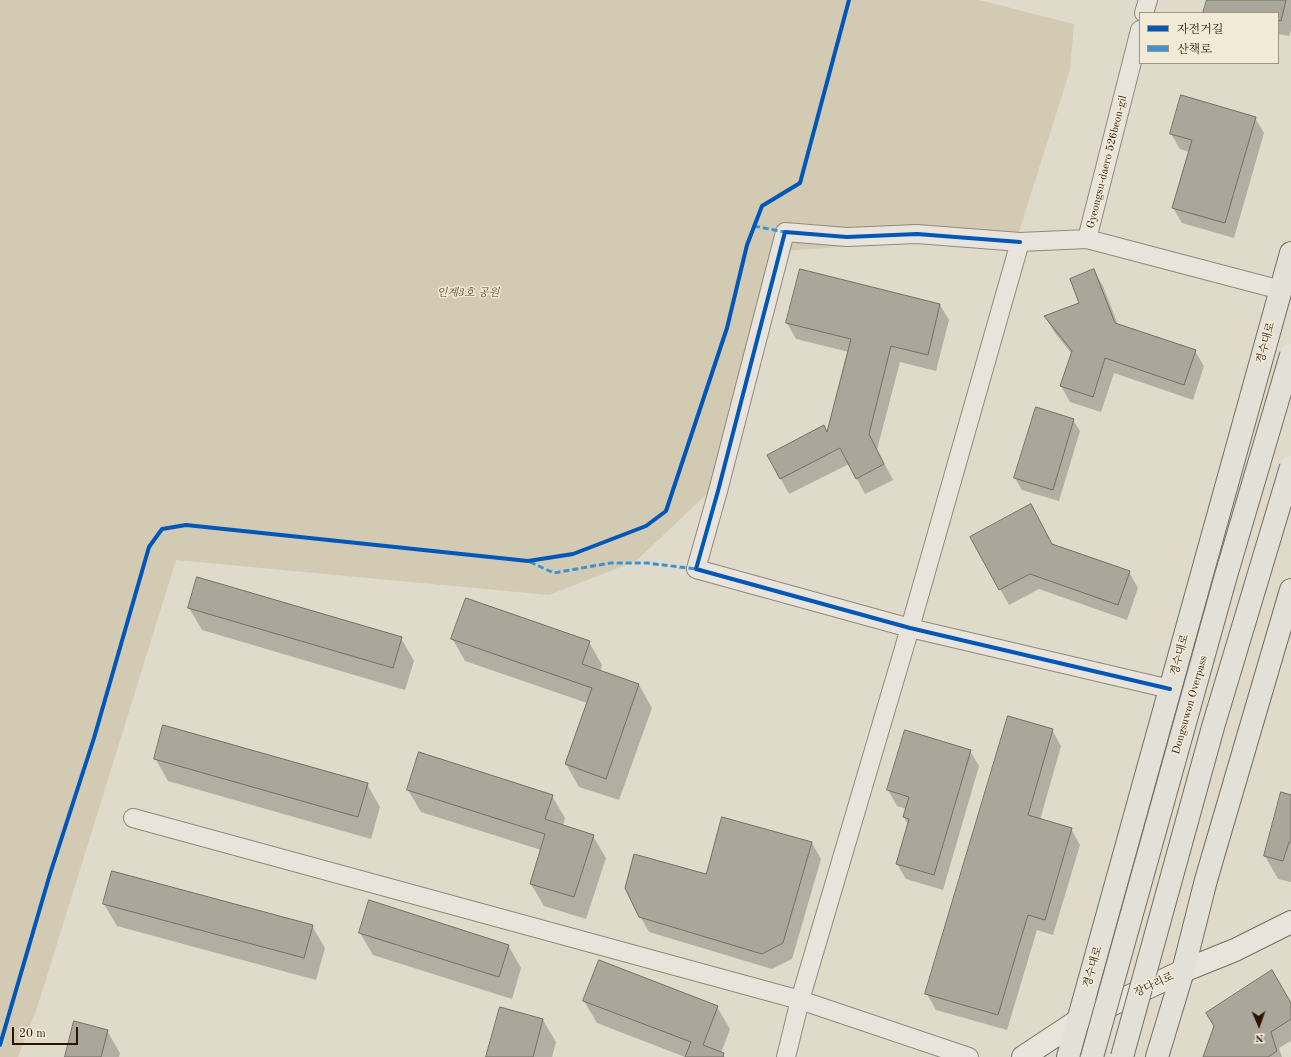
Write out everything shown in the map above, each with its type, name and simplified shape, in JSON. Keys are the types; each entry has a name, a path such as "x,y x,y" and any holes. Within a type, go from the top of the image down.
{"main road":[{"name":"경수대로","path":"1068,1057 1291,253"},
{"name":"Dongsuwon Overpass","path":"1092,1057 1223,586 1291,355"},
{"path":"1122,1057 1213,727 1291,467"},
{"path":"1157,1057 1183,971 1206,880 1291,590"}],"street":[{"path":"1144,12 1148,0"},
{"name":"Gyeongsu-daero 526beon-gil","path":"1139,34 1087,239 1281,290"},
{"path":"1087,239 1020,242 917,234 846,237 785,232 718,491 696,569 910,628 1170,688"},
{"path":"786,1057 800,1000 910,628 1020,242"},
{"path":"133,818 800,1000 969,1057"},
{"name":"장다리로","path":"1023,1057 1079,1020 1183,971 1235,950 1291,922"}],"green space":[{"name":"인계3호 공원","path":"0,0 979,0 1074,24 1070,70 1018,235 780,251 726,476 636,561 549,595 176,560 38,1005 18,1057 0,1057"}],"building":[{"path":"1207,0 1286,0 1281,21 1279,20 1279,12 1203,12"},
{"path":"1181,95 1256,117 1225,223 1172,208 1192,140 1170,134"},
{"path":"800,269 940,304 928,355 891,346 869,434 884,464 856,479 840,448 780,479 767,455 824,425 827,432 851,339 786,323"},
{"path":"1094,269 1115,323 1196,350 1184,385 1105,358 1093,397 1060,386 1072,351 1044,316 1079,303 1070,279"},
{"path":"1036,407 1074,419 1053,490 1014,478"},
{"path":"1031,504 1052,544 1130,571 1118,605 1030,574 999,590 970,537"},
{"path":"197,577 402,637 393,668 188,608"},
{"path":"466,598 590,641 582,664 639,684 606,779 565,764 592,688 451,639"},
{"path":"1008,716 1053,729 1028,815 1072,828 1045,920 1028,915 998,1015 925,994"},
{"path":"163,725 368,783 358,817 154,759"},
{"path":"905,730 971,750 934,875 896,864 909,819 903,817 909,797 887,790"},
{"path":"419,752 553,795 545,819 594,835 574,897 530,884 545,834 407,790"},
{"path":"1281,792 1291,795 1291,842 1289,842 1283,861 1264,856"},
{"path":"722,817 812,842 783,943 762,954 639,917 625,888 634,854 706,874"},
{"path":"112,871 313,925 304,958 103,904"},
{"path":"369,900 509,945 499,977 359,933"},
{"path":"599,960 718,1006 703,1045 724,1053 723,1057 685,1057 691,1042 583,1001"},
{"path":"1272,970 1291,1003 1291,1019 1271,1032 1277,1051 1268,1057 1203,1057 1214,1026 1206,1013"},
{"path":"500,1007 543,1019 533,1057 486,1057"},
{"path":"74,1021 108,1030 101,1057 65,1057"}],"marked path":[{"path":"754,226 785,232"},
{"path":"530,562 554,573 610,563 647,563 696,569"}],"cycle path":[{"path":"0,1045 50,874 94,738 149,547 162,529 186,525 528,561 573,554 646,526 666,511 727,328 747,245 762,206 800,183 849,0"},
{"path":"1020,242 917,234 847,237 785,232 718,491 696,569 910,628 1170,689"}]}
